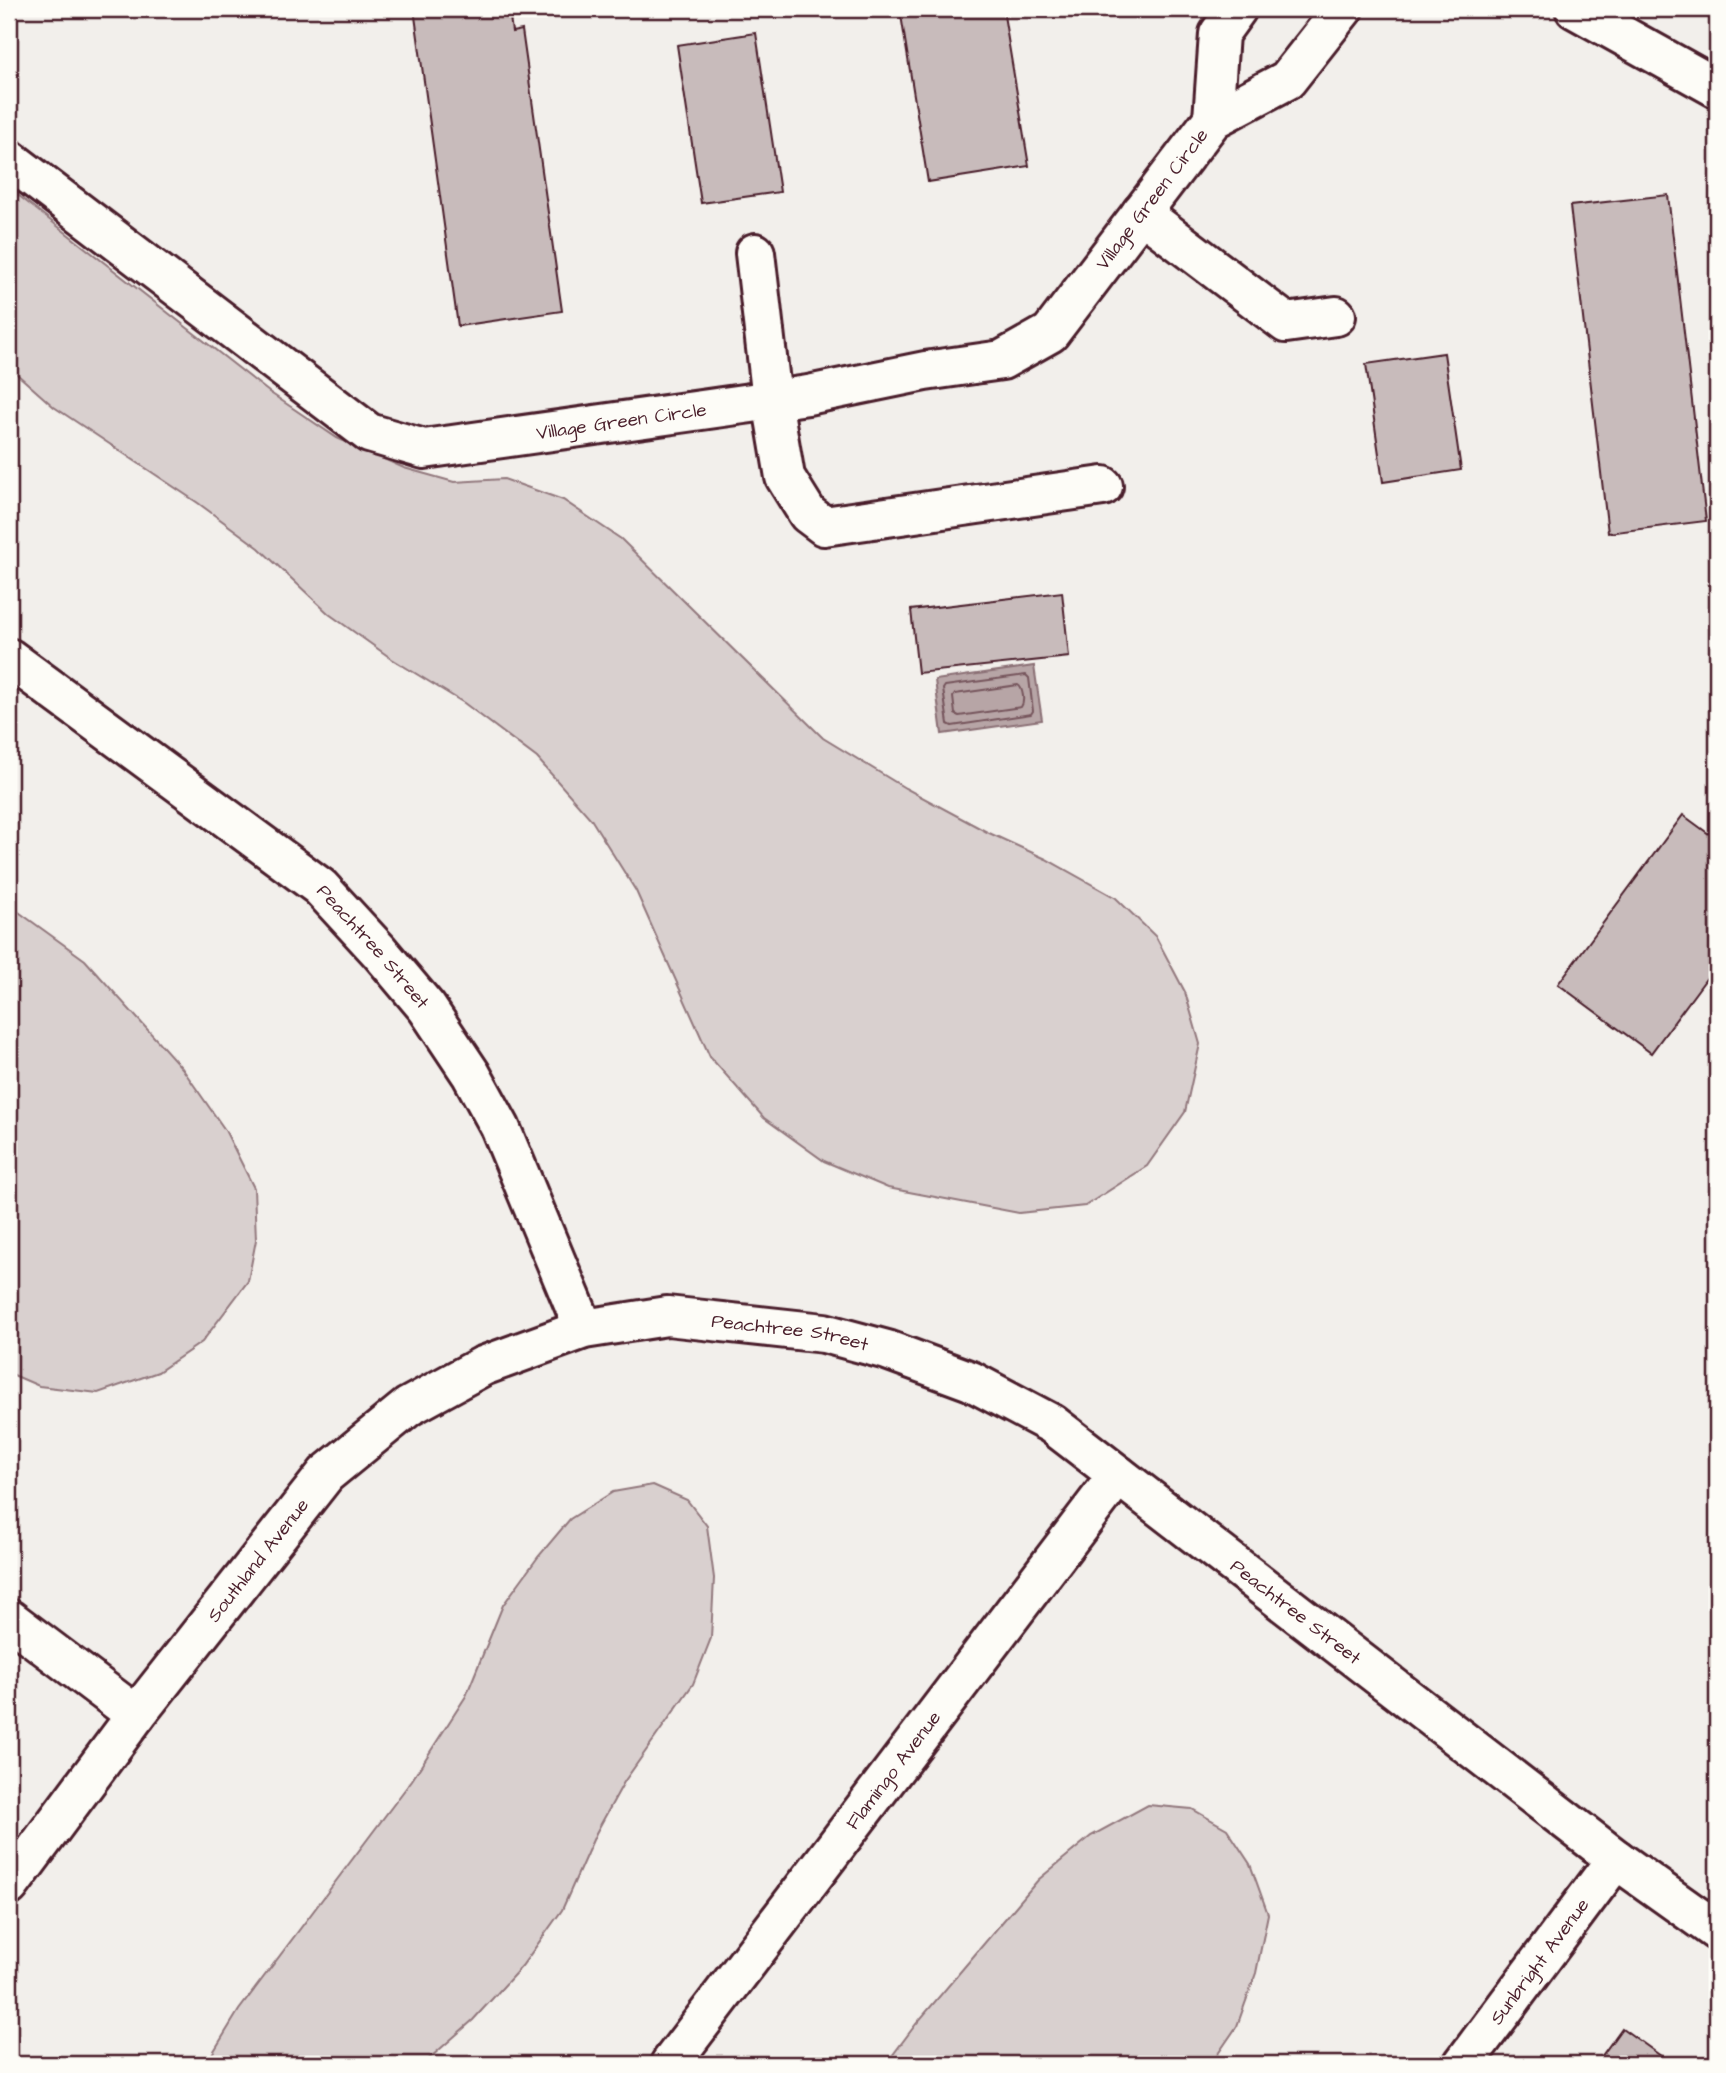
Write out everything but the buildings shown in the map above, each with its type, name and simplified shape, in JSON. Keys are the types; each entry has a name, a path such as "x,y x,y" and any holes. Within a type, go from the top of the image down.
{"street":[{"name":"Village Green Circle","path":"1213,119 1219,34 1237,9"},
{"name":"Village Green Circle","path":"9,159 369,433 424,449 772,400 1002,359 1050,333 1213,119 1287,80 1343,9"},
{"path":"1575,9 1717,89"},
{"path":"1142,213 1286,323 1336,316"},
{"path":"755,253 772,400 785,477 808,514 824,526 1103,486"},
{"name":"Peachtree Street","path":"9,658 320,887 379,951 427,1008 471,1074 500,1127 584,1329 667,1316 824,1333 887,1350 971,1381 1052,1424 1616,1859 1717,1931"},
{"name":"Southland Avenue","path":"9,1886 136,1715 326,1474 408,1407 484,1366 584,1329"},
{"name":"Flamingo Avenue","path":"670,2064 1118,1475"},
{"path":"9,1619 136,1715"},
{"name":"Sunbright Avenue","path":"1463,2064 1616,1859"}],"shaded area":[{"path":"9,188 269,392 337,438 404,468 454,482 504,479 563,500 621,539 823,738 905,788 987,832 1046,859 1116,898 1156,937 1185,992 1200,1044 1185,1112 1147,1166 1085,1206 1019,1213 888,1188 824,1161 764,1118 710,1057 636,891 591,819 537,758 464,703 392,659 329,614 259,548 198,503 54,407 9,367"},
{"path":"9,905 85,960 182,1068 225,1130 254,1188 256,1240 248,1281 202,1342 158,1372 98,1393 39,1386 9,1373"},
{"path":"653,1485 687,1500 707,1526 714,1578 711,1638 693,1684 624,1782 596,1833 562,1910 522,1966 473,2020 423,2064 206,2064 239,2010 412,1780 466,1696 503,1605 538,1557 570,1519 613,1492"},
{"path":"1148,1805 1192,1809 1227,1829 1250,1864 1268,1914 1256,1973 1237,2026 1211,2064 886,2064 916,2024 1038,1880 1091,1836"}],"water":[{"path":"1034,666 1042,720 942,734 935,680"}]}
